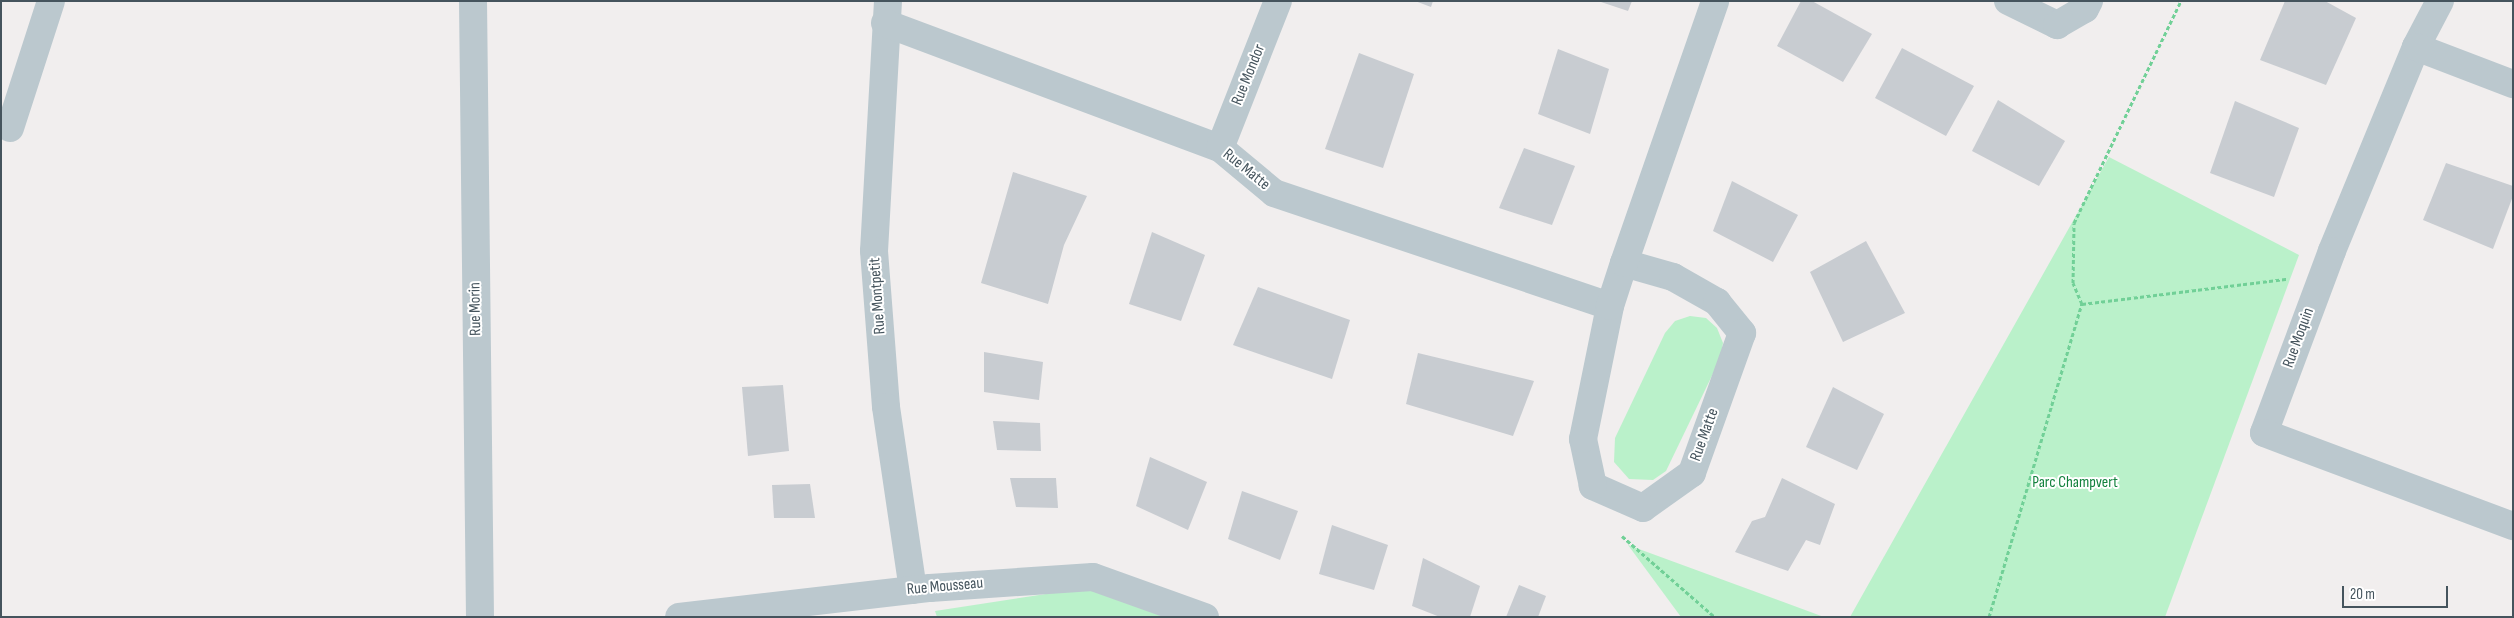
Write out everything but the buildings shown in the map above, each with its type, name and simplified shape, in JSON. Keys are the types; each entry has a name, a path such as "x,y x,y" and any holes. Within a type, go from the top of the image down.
{"street":[{"path":"10,128 51,1"},
{"name":"Rue Morin","path":"473,1 480,617"},
{"name":"Rue Mondor","path":"1220,148 1278,1"},
{"name":"Rue Matte","path":"1624,263 1673,277 1717,302 1742,333 1692,473 1643,508 1593,486 1583,439 1610,306 1624,263 1716,1"},
{"path":"2008,1 2057,25 2086,9 2089,1"},
{"name":"Rue Moquin","path":"2440,1 2416,47 2323,275 2264,433 2513,526"},
{"name":"Rue Matte","path":"887,12 1220,148 1274,193 1610,306"},
{"name":"Rue Montpetit","path":"887,12 874,251 886,407 912,590"},
{"path":"2416,47 2513,84"},
{"name":"Rue Mousseau","path":"679,617 912,590 1093,577 1205,617"}],"path":[{"path":"1989,617 2082,304 2073,282 2074,223 2181,1"},
{"path":"2082,304 2323,275"},
{"path":"1620,498 1620,534 1715,617"}],"green space":[{"name":"Parc Champvert","path":"2109,157 2299,255 2165,617 1850,617"},
{"path":"1690,316 1706,318 1717,328 1723,343 1720,359 1666,471 1653,480 1629,479 1614,462 1615,438 1665,333 1675,321"},
{"path":"1628,545 1824,617 1681,617"},
{"path":"1092,587 1178,617 937,617 935,611"}]}
